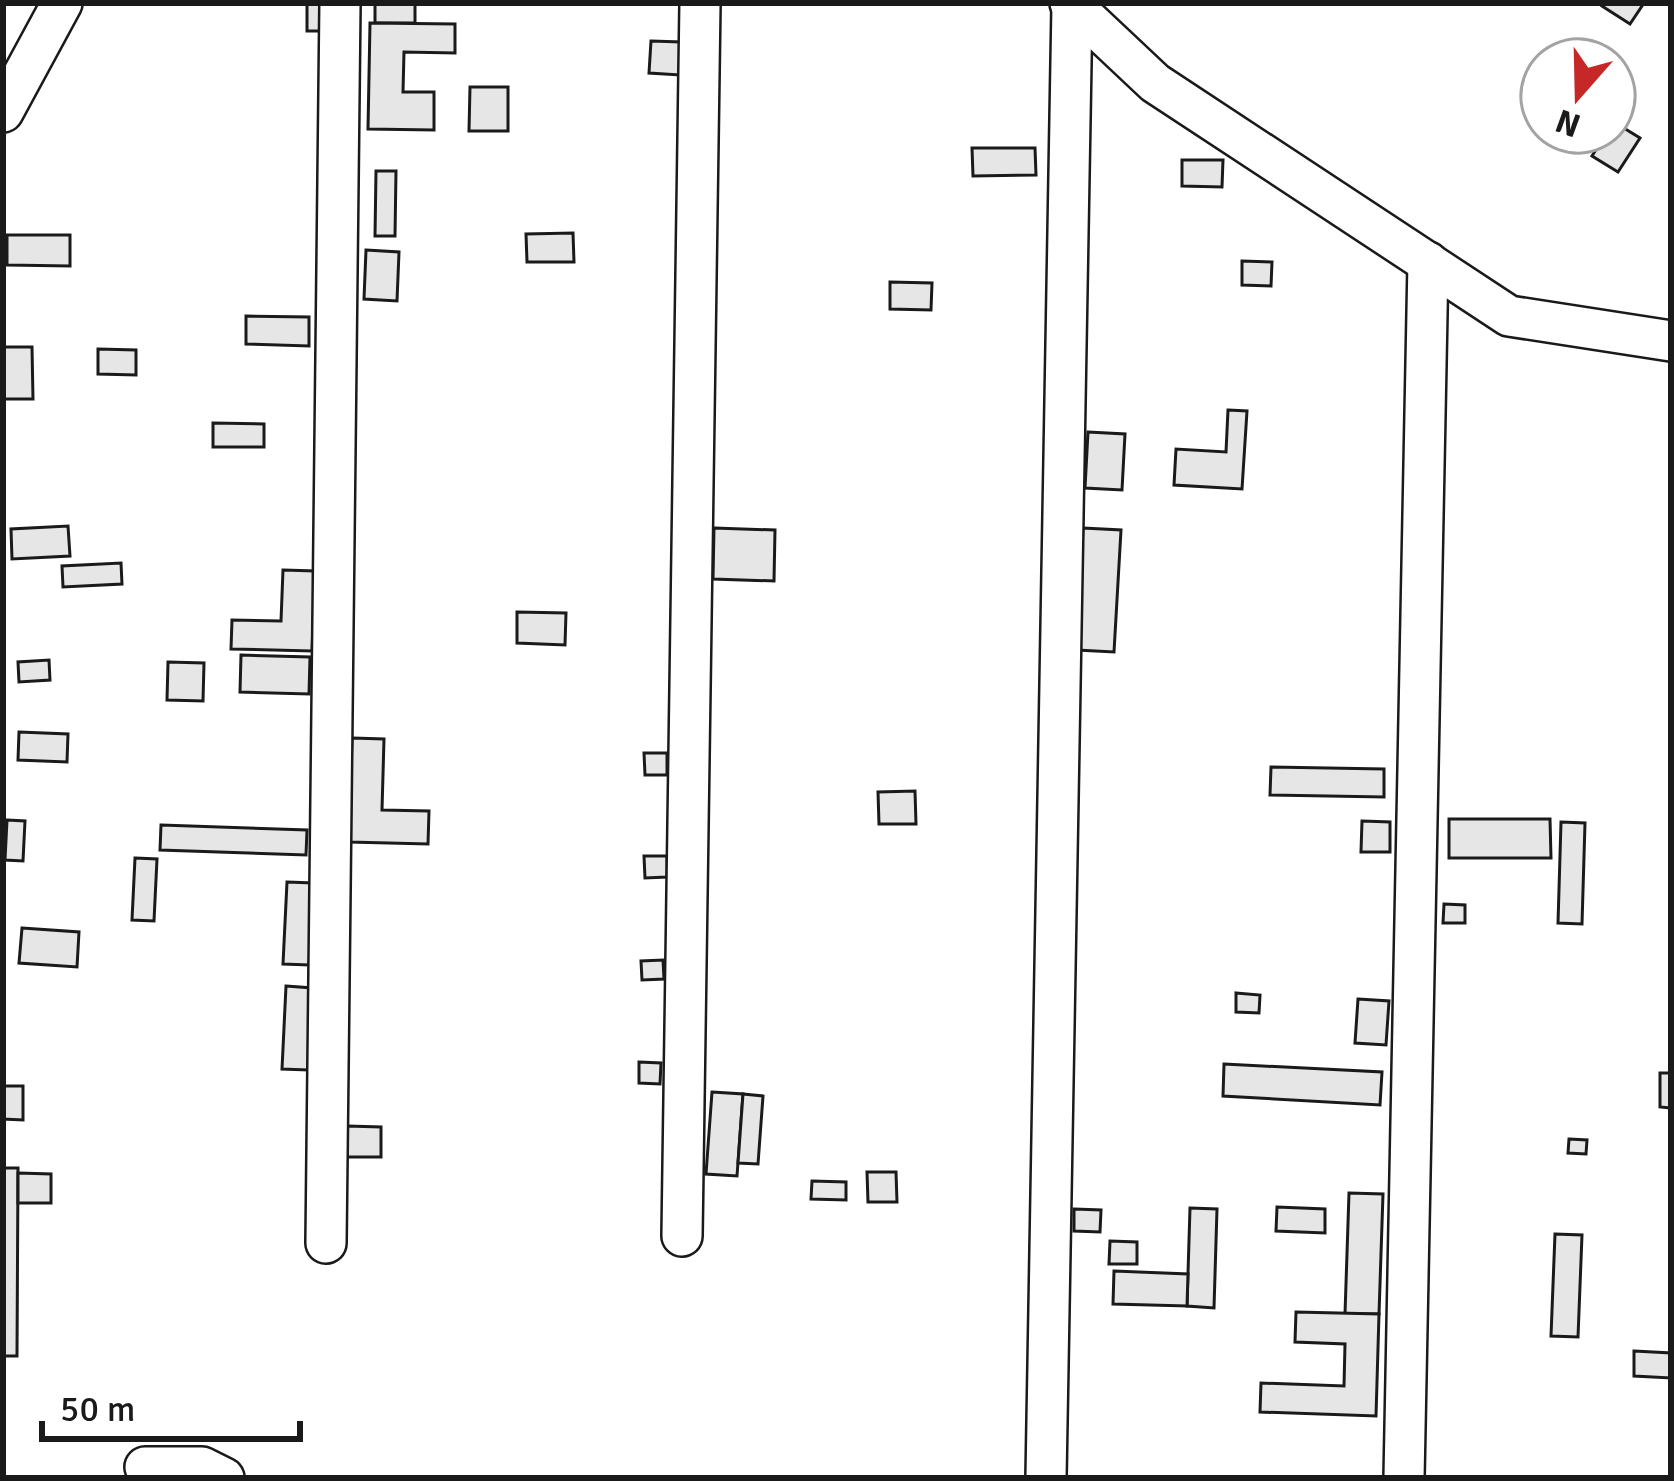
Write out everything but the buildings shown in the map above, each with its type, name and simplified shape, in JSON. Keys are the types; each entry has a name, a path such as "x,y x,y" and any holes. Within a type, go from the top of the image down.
{"street":[{"path":"3,112 62,3"},
{"path":"326,1243 340,3"},
{"path":"682,1236 700,3"},
{"path":"1071,4 1155,83 1509,316 1671,340"},
{"path":"1046,1478 1071,4"},
{"path":"1404,1478 1428,262"},
{"path":"145,1467 202,1467 224,1478"}]}
